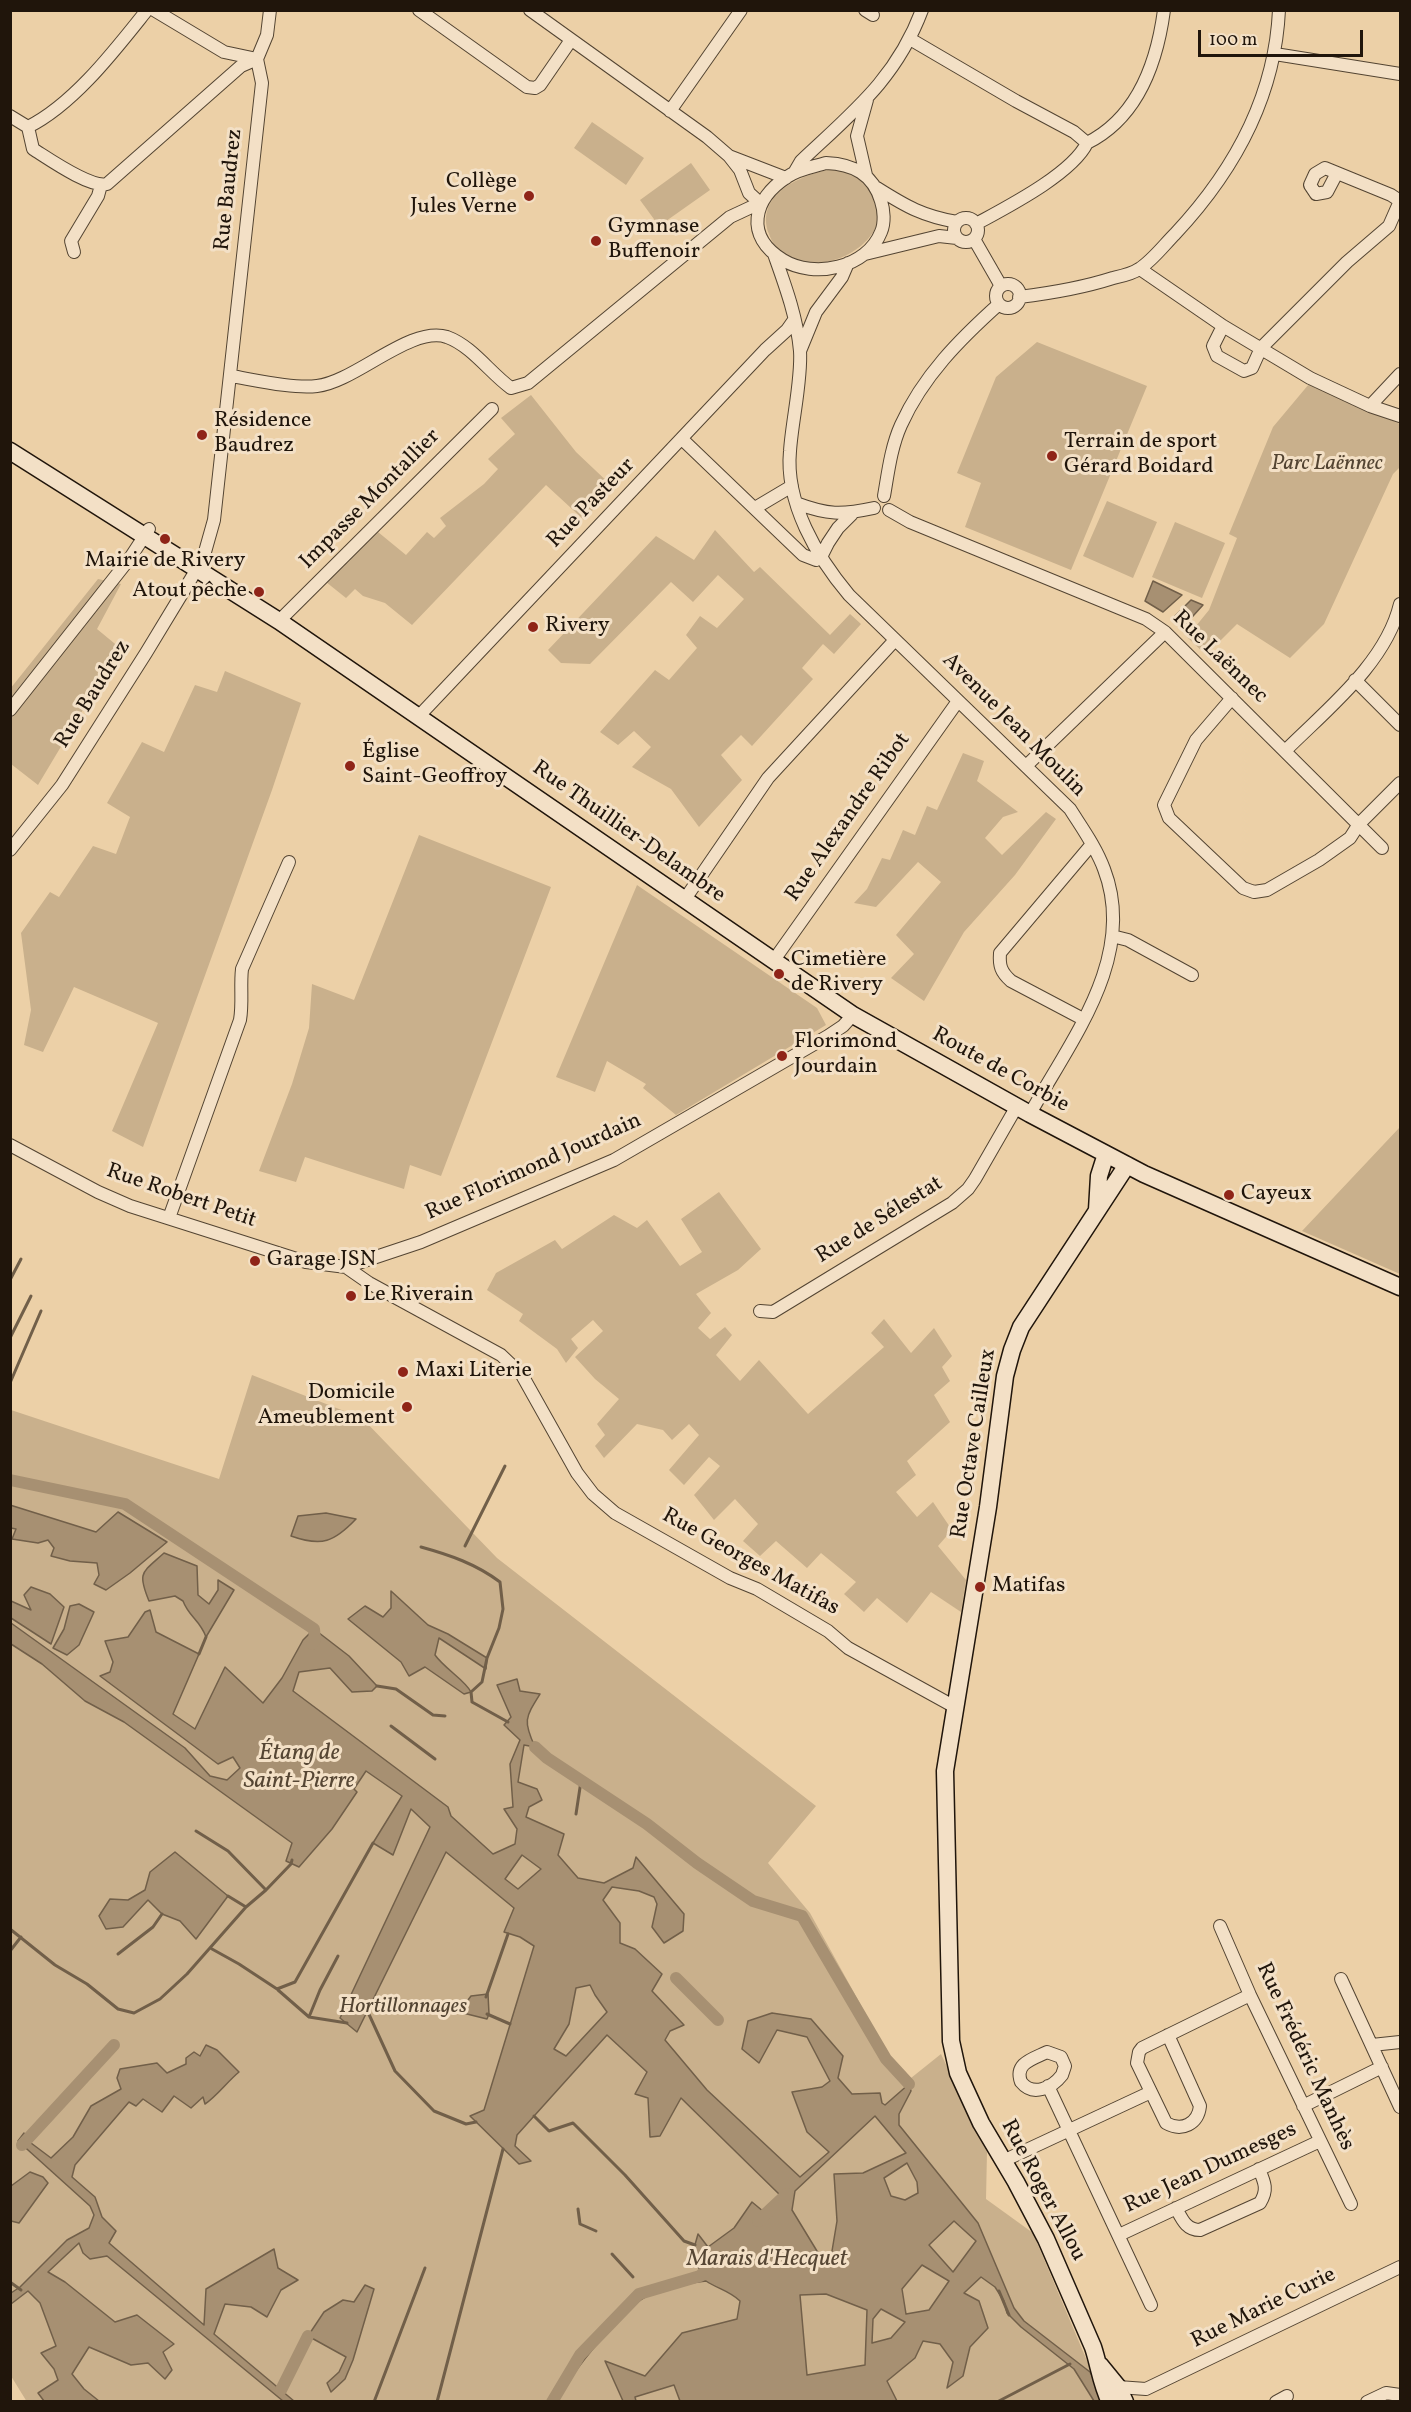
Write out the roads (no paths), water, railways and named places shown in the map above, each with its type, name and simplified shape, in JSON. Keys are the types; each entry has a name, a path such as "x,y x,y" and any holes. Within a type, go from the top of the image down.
{"main road":[{"name":"Rue Thuillier-Delambre","path":"10,451 147,532 197,569 279,621 419,716 853,1015"},
{"name":"Route de Corbie","path":"853,1015 1127,1165 1401,1287"},
{"path":"1097,1211 1099,1176 1106,1154"},
{"name":"Rue Octave Cailleux","path":"955,1707 988,1507 1005,1376 1012,1350 1021,1327 1127,1165"},
{"name":"Rue Roger Allou","path":"955,1707 945,1771 951,2041 958,2073 981,2123 1046,2239 1098,2361 1100,2378 1115,2397"}],"street":[{"path":"28,127 46,116 92,77 147,10"},
{"path":"154,10 224,52 257,59"},
{"name":"Rue Baudrez","path":"10,850 15,835 62,785 203,559 214,520 231,376 262,83 257,59 267,35 270,10"},
{"path":"419,10 527,87 535,88 540,85 571,40"},
{"path":"530,10 729,156 740,170 749,193 760,203"},
{"path":"670,111 741,10"},
{"path":"231,376 316,387 340,378 417,339 433,335 447,337 460,344 511,388 528,383 730,217 760,203 790,175 801,161 867,99 891,70 910,39 922,10"},
{"path":"976,224 1051,179 1082,154 1087,143 1104,133 1130,107 1154,63 1164,10"},
{"path":"1019,297 1085,288 1140,269 1199,208 1227,170 1250,127 1268,81 1275,54 1280,10"},
{"path":"910,39 1006,96 1074,132 1087,143"},
{"path":"1275,54 1401,74"},
{"path":"10,116 28,127 33,149 88,181 101,185 107,184 241,66 257,59"},
{"path":"866,175 857,136 867,99"},
{"path":"729,156 790,175 826,163 850,166 866,175 877,188 909,209 957,222 966,218 976,224"},
{"path":"1223,326 1213,346 1217,356 1243,371 1252,368 1261,348 1347,262 1389,226 1401,201 1337,173 1325,168 1315,174 1310,185 1316,194 1330,189 1337,173"},
{"path":"74,252 71,241 98,196 101,185"},
{"path":"864,254 882,230 883,207 877,188"},
{"path":"760,203 757,218 758,230 766,246 774,254 805,268 828,269 848,263 864,254 939,236 957,238 964,242 974,239"},
{"path":"957,222 954,229 957,238"},
{"path":"974,239 977,232 976,224"},
{"path":"974,239 1001,286"},
{"path":"774,254 784,280 800,351"},
{"path":"800,351 816,312 842,277 848,263"},
{"path":"1140,269 1223,326 1310,378 1370,406 1401,416"},
{"path":"1007,284 1015,287 1019,297 1017,303 1010,307 999,304 996,292 1001,286 1007,284"},
{"path":"884,496 901,425 921,387 948,353 999,304"},
{"name":"Rue Pasteur","path":"419,716 683,440 794,320"},
{"name":"Avenue Jean Moulin","path":"800,351 789,467 796,503 821,557 849,595 1070,809 1092,844 1104,869 1110,889 1112,936 1107,967 1083,1019 1023,1110"},
{"path":"1370,406 1401,374"},
{"name":"Impasse Montallier","path":"279,621 492,409"},
{"path":"683,440 803,555 816,561 852,514"},
{"path":"755,508 792,486"},
{"path":"874,508 876,499 884,496"},
{"path":"874,508 881,513 889,510 891,503 884,496"},
{"path":"796,503 829,514 852,514 874,508"},
{"name":"Rue Laënnec","path":"889,510 910,522 1137,615 1165,632 1382,848"},
{"path":"10,710 130,558 147,532"},
{"path":"1285,752 1379,653 1400,605"},
{"path":"1026,766 1165,632"},
{"path":"685,899 768,778 895,640"},
{"path":"1355,680 1401,725"},
{"path":"1232,698 1196,740 1164,805 1169,818 1243,888 1254,892 1267,890 1319,860 1350,838 1359,824 1401,783"},
{"name":"Rue Alexandre Ribot","path":"774,960 958,701"},
{"path":"1083,1019 1011,981 1002,974 999,960 1000,953 1092,844"},
{"path":"169,1218 240,1020 242,969 289,862"},
{"path":"1112,936 1128,940 1192,975"},
{"name":"Rue Florimond Jourdain","path":"346,1267 421,1242 615,1160 828,1036 849,1021 853,1015"},
{"name":"Rue de Sélestat","path":"760,1311 773,1312 952,1203 968,1189 1023,1110"},
{"name":"Rue Robert Petit","path":"10,1145 98,1192 130,1206 306,1262 346,1267"},
{"name":"Rue Georges Matifas","path":"346,1267 369,1283 501,1355 514,1366 522,1375 577,1473 593,1494 615,1513 730,1578 757,1589 828,1630 848,1648 955,1707"},
{"name":"Rue Frédéric Manhès","path":"1220,1926 1250,1995 1351,2204"},
{"path":"1341,1979 1401,2107"},
{"path":"1168,2035 1200,2106 1200,2113 1192,2124 1179,2128 1166,2123 1137,2062 1137,2057 1142,2048 1168,2035 1250,1995"},
{"path":"1372,2045 1401,2042"},
{"path":"1303,2106 1382,2067"},
{"path":"1048,2086 1151,2305"},
{"path":"1003,2161 1151,2092"},
{"name":"Rue Jean Dumesges","path":"1119,2235 1320,2141"},
{"path":"1176,2208 1186,2225 1192,2230 1200,2230 1260,2203 1265,2194 1266,2184 1260,2169"},
{"name":"Rue Marie Curie","path":"1146,2389 1401,2267"},
{"path":"1115,2397 1146,2389"},
{"path":"1139,2402 1146,2389"},
{"path":"1367,2402 1386,2393 1401,2395"}],"water":[{"path":"1153,581 1182,595 1163,612 1145,601"},
{"path":"1191,600 1203,605 1183,627 1173,618"},
{"path":"10,1505 96,1532 118,1512 167,1542 106,1590 94,1584 99,1575 97,1563 70,1561 51,1556 54,1548 48,1540 38,1543 12,1539 16,1529 11,1528"},
{"path":"326,1513 356,1519 341,1533 327,1540 319,1542 291,1536 298,1516"},
{"path":"164,1553 197,1566 198,1595 209,1604 218,1590 218,1580 234,1590 206,1637 183,1601 175,1596 149,1601 143,1584 144,1574 146,1569"},
{"path":"31,1587 50,1594 64,1607 51,1644 11,1618 11,1601 31,1610 24,1595"},
{"path":"391,1591 428,1625 448,1634 487,1658 486,1669 439,1638 435,1655 471,1692 464,1694 425,1667 409,1676 401,1662 348,1619 365,1606 383,1617 391,1608"},
{"path":"79,1604 94,1612 79,1645 67,1655 53,1648 64,1629 70,1606"},
{"path":"150,1610 156,1632 199,1654 173,1714 195,1729 225,1667 263,1703 282,1678 303,1640 314,1629 349,1656 377,1686 372,1691 352,1692 330,1668 299,1672 293,1691 448,1807 451,1816 493,1854 515,1844 517,1829 504,1809 513,1807 510,1764 520,1740 504,1725 511,1717 497,1685 517,1679 520,1691 540,1694 527,1720 535,1747 524,1745 518,1782 537,1789 542,1800 529,1807 526,1817 564,1834 558,1855 578,1878 604,1883 633,1868 636,1857 684,1914 683,1931 664,1943 652,1927 657,1904 654,1897 639,1891 612,1887 603,1900 620,1923 620,1943 635,1949 662,1974 652,1991 684,2025 670,2031 665,2040 707,2090 800,2177 829,2152 807,2132 792,2092 822,2087 830,2081 807,2037 777,2030 759,2063 742,2049 748,2021 772,2013 811,2019 843,2056 838,2078 852,2094 880,2093 882,2103 885,2105 909,2084 911,2091 899,2114 899,2125 978,2223 1014,2308 1024,2321 1090,2372 1105,2401 1094,2401 1074,2369 1021,2327 1007,2313 1004,2301 995,2287 981,2277 964,2293 979,2301 988,2328 970,2347 963,2376 947,2388 953,2362 940,2344 923,2341 915,2358 887,2381 897,2401 680,2401 674,2385 635,2397 636,2401 623,2401 605,2361 645,2376 682,2333 737,2319 740,2301 706,2281 660,2291 636,2303 597,2344 555,2401 550,2401 599,2336 646,2291 704,2274 691,2259 698,2234 708,2247 734,2228 752,2202 764,2212 771,2210 781,2196 681,2098 660,2136 650,2137 648,2098 635,2094 647,2072 607,2035 517,2135 515,2146 531,2161 519,2164 470,2116 484,2110 534,1946 520,1937 504,1932 514,1908 446,1852 357,2032 340,2018 430,1827 411,1809 393,1855 373,1843 402,1796 366,1771 354,1789 357,1792 332,1829 299,1867 286,1861 292,1843 124,1722 85,1701 42,1664 11,1644 11,1623 185,1748 210,1776 227,1780 240,1768 233,1757 218,1764 100,1676 110,1672 113,1662 105,1641 128,1637 145,1612","holes":["522,1855 541,1869 518,1889 505,1879","590,1985 607,2012 566,2056 554,2049 569,2024 576,1988","875,2116 906,2153 863,2173 834,2174 837,2221 831,2257 820,2256 792,2210 795,2191","907,2163 917,2182 918,2193 905,2200 891,2196 884,2178","954,2221 976,2241 953,2272 929,2245","922,2265 949,2281 929,2310 906,2314 902,2289","826,2294 867,2310 865,2365 807,2375 800,2295","881,2309 905,2322 891,2338 872,2343 873,2319"]},
{"path":"175,1852 228,1896 196,1939 180,1921 162,1914 148,1900 123,1927 106,1929 99,1916 110,1899 128,1900 145,1890 150,1872"},
{"path":"488,1994 487,2019 459,2012 471,1996"},
{"path":"206,2045 217,2050 239,2072 205,2104 203,2097 191,2108 174,2096 162,2112 143,2099 136,2106 129,2102 75,2165 72,2177 95,2197 102,2217 116,2231 109,2243 204,2325 206,2289 274,2249 278,2268 298,2280 281,2290 267,2317 251,2307 225,2304 214,2334 294,2401 283,2401 107,2256 90,2259 83,2253 79,2243 48,2272 65,2282 115,2322 137,2315 174,2344 163,2352 172,2370 165,2379 148,2363 131,2365 89,2347 72,2374 84,2389 99,2401 44,2401 38,2393 58,2380 54,2369 41,2353 56,2346 40,2303 28,2291 11,2304 11,2293 20,2287 67,2240 89,2228 94,2215 90,2206 18,2141 24,2133 27,2140 51,2158 73,2137 91,2106 121,2089 117,2078 120,2069 157,2063 167,2073 186,2064 186,2058 194,2052 200,2056"},
{"path":"30,2172 43,2177 48,2183 19,2223 11,2221 11,2186"},
{"path":"365,2285 374,2289 353,2360 345,2379 331,2392 327,2383 339,2372 346,2357 308,2336 324,2312 343,2300 354,2302"}],"waterway":[{"path":"10,1280 21,1259"},
{"path":"10,1338 31,1296"},
{"path":"10,1383 41,1311"},
{"path":"465,1546 505,1466"},
{"path":"10,1480 125,1504 314,1629 315,1640 312,1644"},
{"path":"421,1547 462,1561 500,1582 503,1609 499,1628 487,1658 482,1682 471,1692 472,1702 508,1722"},
{"path":"199,1654 206,1637"},
{"path":"377,1686 396,1689 433,1715 445,1716"},
{"path":"391,1726 435,1759"},
{"path":"535,1747 547,1758 647,1824 697,1863 753,1901 802,1916 886,2059 909,2084"},
{"path":"576,1814 581,1781"},
{"path":"196,1831 228,1851 266,1890"},
{"path":"212,1949 277,1989 295,1982 373,1843"},
{"path":"10,1929 55,1965 87,1984 118,2009 134,2013 160,1999 187,1974 246,1907 266,1890 291,1864 292,1860"},
{"path":"228,1896 246,1907"},
{"path":"118,1954 153,1927 162,1914"},
{"path":"486,1997 508,1934"},
{"path":"10,1951 21,1937"},
{"path":"309,2017 338,1956"},
{"path":"676,1978 718,2020"},
{"path":"278,1990 309,2017 347,2023"},
{"path":"367,2010 395,2071 434,2111 466,2124 476,2122"},
{"path":"487,2014 510,2024"},
{"path":"22,2145 114,2045"},
{"name":"Marais d'Hecquet","path":"534,2116 549,2131 573,2123 625,2175 684,2241 695,2245"},
{"path":"437,2402 503,2149"},
{"path":"758,2221 787,2194"},
{"path":"578,2209 580,2224 596,2231"},
{"path":"612,2254 633,2277"},
{"name":"Marais d'Hecquet","path":"552,2402 580,2355 639,2294 700,2276 715,2262"},
{"path":"374,2402 425,2268"},
{"path":"10,2282 21,2290"},
{"path":"999,2291 1009,2315"},
{"path":"281,2390 308,2336"},
{"path":"997,2402 1070,2364"}],"place":[{"name":"Collège Jules Verne","path":"529,196"},
{"name":"Gymnase Buffenoir","path":"596,241"},
{"name":"Résidence Baudrez","path":"202,435"},
{"name":"Terrain de sport Gérard Boidard","path":"1052,456"},
{"name":"Mairie de Rivery","path":"165,539"},
{"name":"Atout pêche","path":"259,592"},
{"name":"Rivery","path":"533,627"},
{"name":"Église Saint-Geoffroy","path":"350,766"},
{"name":"Cimetière de Rivery","path":"779,974"},
{"name":"Florimond Jourdain","path":"782,1056"},
{"name":"Cayeux","path":"1229,1195"},
{"name":"Garage JSN","path":"255,1261"},
{"name":"Le Riverain","path":"351,1296"},
{"name":"Maxi Literie","path":"403,1372"},
{"name":"Domicile Ameublement","path":"407,1407"},
{"name":"Matifas","path":"980,1587"}],"park label":[{"name":"Parc Laënnec","path":"1327,465"},
{"name":"Hortillonnages","path":"403,2008"}],"water label":[{"name":"Étang de Saint-Pierre","path":"299,1769"}]}
